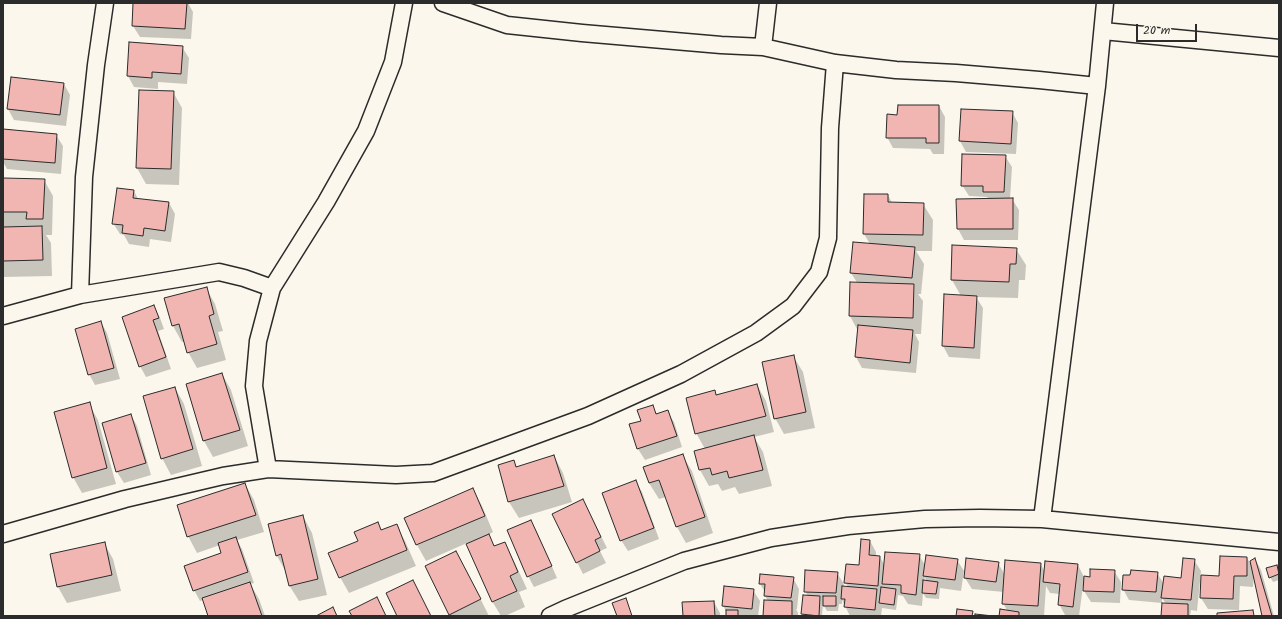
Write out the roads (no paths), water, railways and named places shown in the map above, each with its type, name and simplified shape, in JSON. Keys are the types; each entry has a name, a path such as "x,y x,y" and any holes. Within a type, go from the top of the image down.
{"street":[{"path":"80,295 84,177 96,65 105,3"},
{"path":"268,469 254,386 258,341 272,288 326,202 366,131 393,62 404,3"},
{"path":"443,3 508,25 721,45 763,47 835,63 896,70 956,73 1098,86"},
{"path":"763,47 768,3"},
{"path":"1042,519 1098,86 1105,3"},
{"path":"1103,31 1279,48"},
{"path":"3,534 125,499 223,476 268,469 396,475 434,473 588,416 681,374 756,333 793,306 819,272 828,238 830,128 835,63"},
{"path":"3,316 80,295 219,272 244,278 272,288"},
{"path":"550,616 566,612 684,561 771,538 848,526 925,519 1042,519 1279,542"}]}
